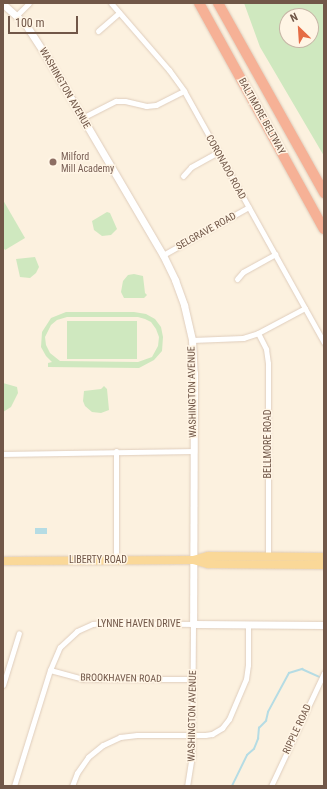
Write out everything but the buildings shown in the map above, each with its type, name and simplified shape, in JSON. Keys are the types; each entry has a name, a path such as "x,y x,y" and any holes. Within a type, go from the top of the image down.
{"highway":[{"name":"BALTIMORE BELTWAY","path":"199,3 324,229"},
{"name":"BALTIMORE BELTWAY","path":"218,3 324,193"},
{"path":"280,115 324,184"}],"main road":[{"name":"WASHINGTON AVENUE","path":"3,4 17,15 33,34 163,255 182,299 192,340 194,372 193,624"},
{"name":"LIBERTY ROAD","path":"3,560 193,560 208,556 324,557"},
{"name":"LIBERTY ROAD","path":"193,560 208,564 324,565"},
{"name":"LYNNE HAVEN DRIVE","path":"193,624 324,625"}],"street":[{"path":"17,15 29,3"},
{"name":"CORONADO ROAD","path":"111,3 169,70 184,91 324,343"},
{"path":"98,31 119,13"},
{"path":"82,118 116,101 125,101 146,106 156,105 184,91"},
{"path":"183,176 191,167 218,152"},
{"name":"SELGRAVE ROAD","path":"163,255 249,207"},
{"path":"237,279 243,272 275,254"},
{"path":"192,340 235,340 258,333 304,308"},
{"name":"BELLMORE ROAD","path":"258,333 266,349 268,363 268,556"},
{"path":"116,451 116,560"},
{"path":"3,454 97,454 116,451 193,451"},
{"name":"LYNNE HAVEN DRIVE","path":"14,786 55,655 65,641 77,631 89,626 103,623 193,624"},
{"name":"WASHINGTON AVENUE","path":"187,786 192,755 193,735 193,624"},
{"path":"72,786 77,773 88,757 111,741 137,735 212,734 222,728 229,718 246,679 248,665 248,624"},
{"path":"3,685 19,633"},
{"name":"BROOKHAVEN ROAD","path":"50,670 74,677 94,679 192,679"},
{"name":"RIPPLE ROAD","path":"271,786 322,676"}],"green space":[{"path":"244,3 324,3 324,156 260,47"},
{"path":"3,200 25,238 5,250 3,247"},
{"path":"107,212 110,213 117,229 111,235 102,236 94,230 92,221"},
{"path":"35,257 39,267 36,273 30,278 20,277 16,259"},
{"path":"134,274 143,276 145,293 147,295 144,298 124,298 121,292 123,281 128,275"},
{"path":"66,312 134,312 146,314 155,319 161,327 163,337 162,351 154,360 139,368 48,367 48,363 52,362 46,356 41,347 42,332 51,318","holes":["67,317 138,317 151,322 159,337 158,346 152,357 138,362 60,361 50,353 46,345 45,337 51,325 57,320"]},
{"path":"67,321 137,321 137,359 67,359"},
{"path":"3,383 17,387 18,393 11,407 3,412"},
{"path":"104,386 107,389 109,410 101,413 92,412 85,406 83,401 84,391 101,389"}],"water":[{"path":"35,528 47,528 47,534 35,534"}],"waterway":[{"path":"232,786 247,755 254,749 258,739 259,728 266,721 268,712 289,673 302,669 320,677"}],"place":[{"name":"Milford Mill Academy","path":"53,162"}]}
